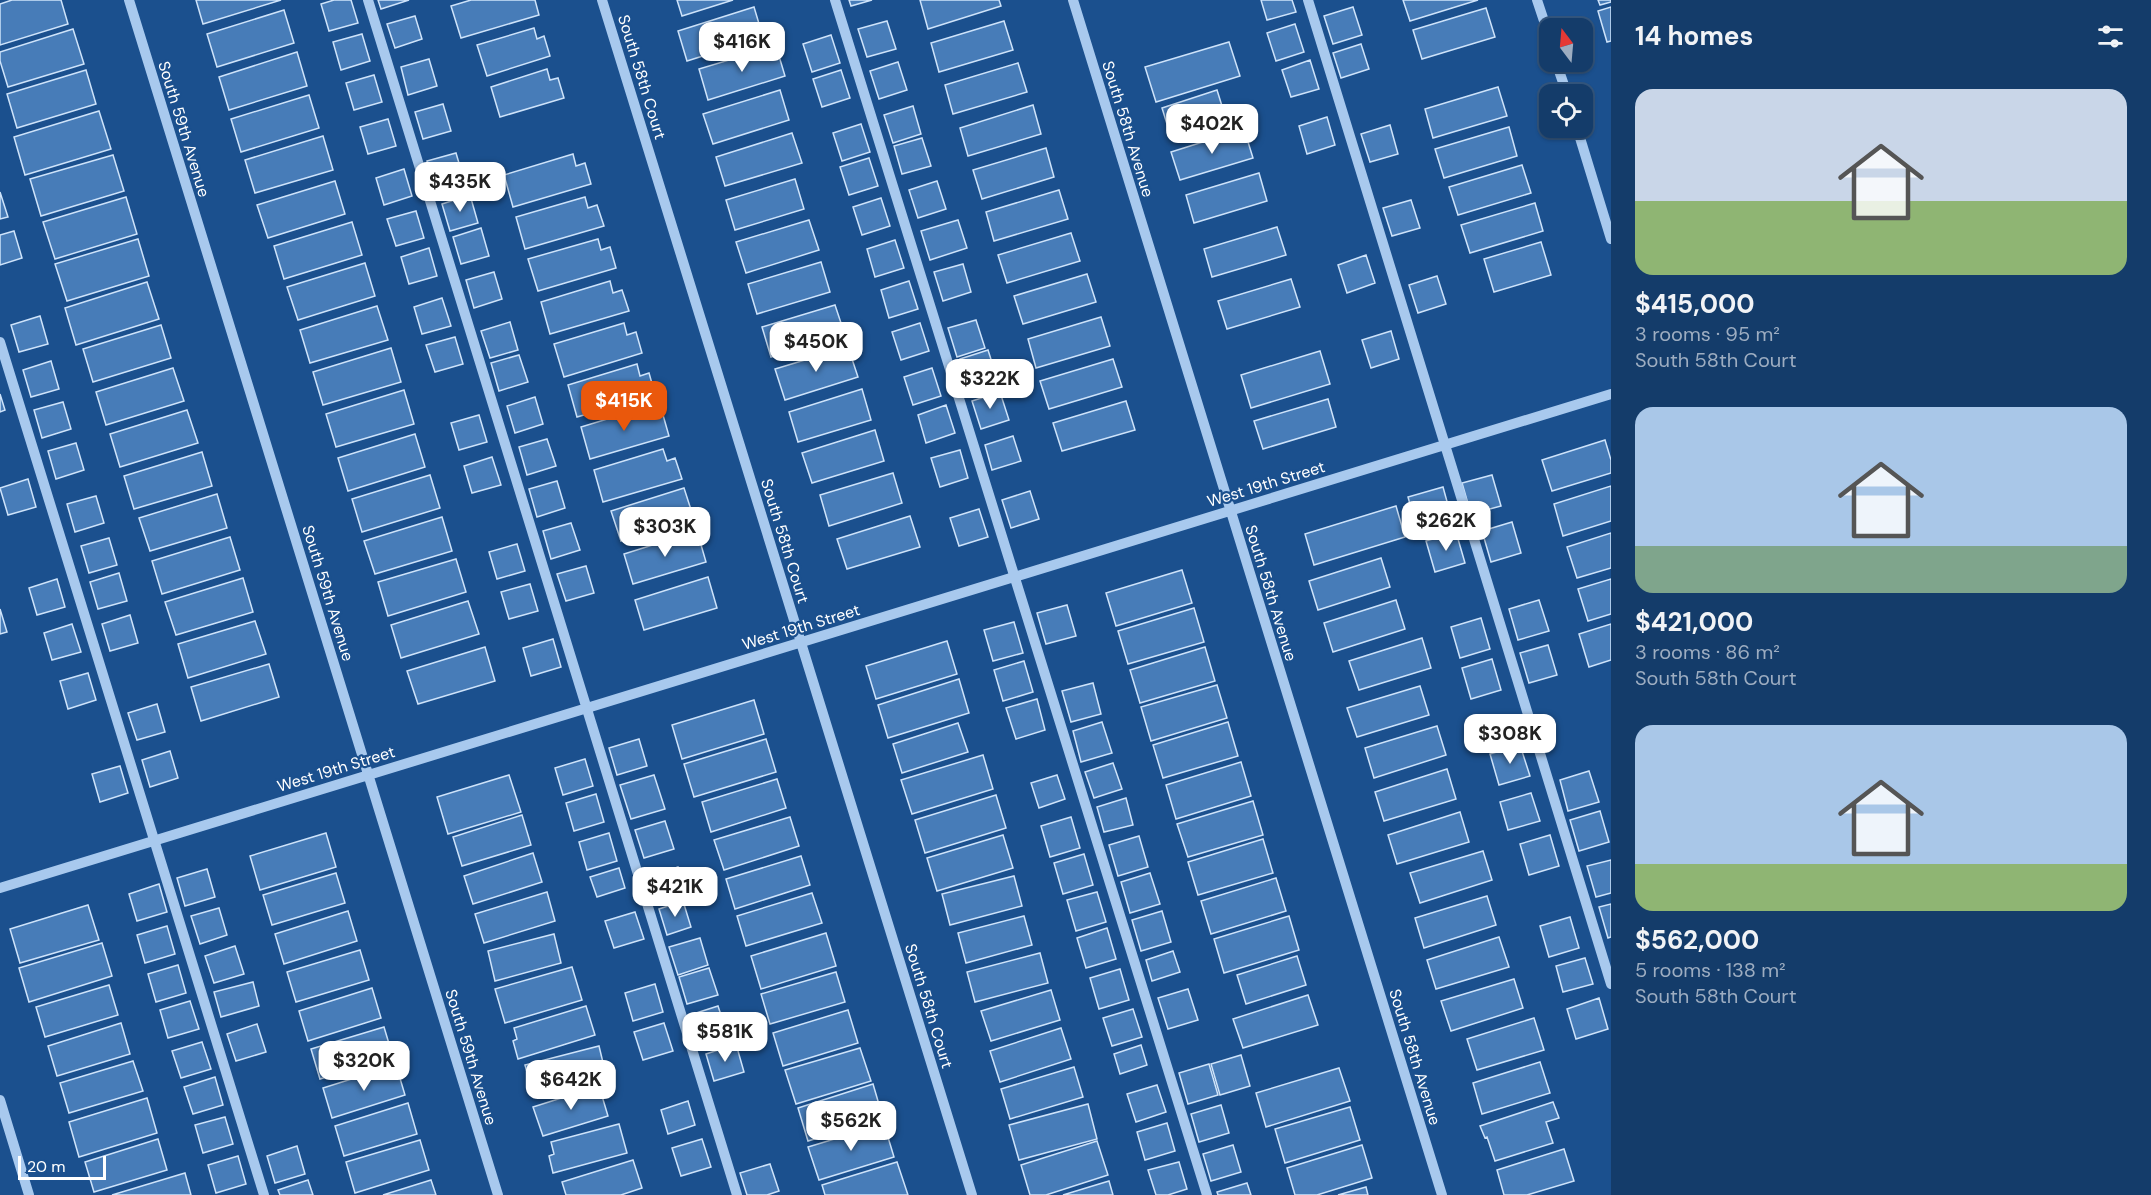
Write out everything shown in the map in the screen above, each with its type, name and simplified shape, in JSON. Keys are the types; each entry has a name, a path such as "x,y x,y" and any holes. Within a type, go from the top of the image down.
{"street":[{"name":"South 59th Avenue","path":"129,0 498,1195"},
{"path":"368,0 737,1195"},
{"name":"South 58th Court","path":"602,0 972,1195"},
{"path":"835,0 1207,1195"},
{"name":"South 58th Avenue","path":"1073,0 1442,1195"},
{"path":"1308,0 1611,984"},
{"path":"1538,0 1544,18"},
{"path":"1580,138 1611,238"},
{"path":"0,342 264,1195"},
{"name":"West 19th Street","path":"0,888 1611,394"},
{"path":"0,1100 29,1195"}],"building":[{"path":"12,0 61,0 68,24 0,45 0,4"},
{"path":"196,0 281,0 203,24"},
{"path":"334,0 351,0 358,23 329,31 321,4"},
{"path":"378,0 409,0 381,9"},
{"path":"471,0 535,0 539,15 461,38 451,6"},
{"path":"677,0 733,0 682,16"},
{"path":"849,0 872,0 851,6"},
{"path":"920,0 999,0 1001,6 928,29"},
{"path":"1261,0 1292,0 1296,12 1267,20"},
{"path":"1403,0 1478,0 1410,21"},
{"path":"1598,0 1611,0 1611,2 1600,5"},
{"path":"754,7 763,37 687,61 678,31"},
{"path":"1353,7 1362,35 1333,44 1324,16"},
{"path":"1611,7 1611,41 1607,42 1598,11"},
{"path":"1486,8 1495,37 1422,59 1413,30"},
{"path":"284,10 294,43 217,67 207,34"},
{"path":"415,16 422,39 395,48 387,24"},
{"path":"887,21 896,49 867,57 858,29"},
{"path":"1004,21 1013,50 939,72 931,43"},
{"path":"1295,24 1304,52 1276,61 1267,33"},
{"path":"534,28 537,39 544,36 550,56 487,76 477,45"},
{"path":"73,29 84,64 8,87 0,61 0,52"},
{"path":"362,34 370,61 341,70 333,42"},
{"path":"831,35 840,63 812,72 803,44"},
{"path":"1229,42 1240,76 1156,102 1145,67"},
{"path":"1361,44 1369,69 1341,78 1333,53"},
{"path":"776,46 785,76 708,100 699,69"},
{"path":"297,52 307,86 229,110 219,77"},
{"path":"429,59 437,86 408,95 401,67"},
{"path":"1310,60 1319,89 1291,97 1282,70"},
{"path":"898,62 907,90 879,99 870,71"},
{"path":"1018,63 1027,92 953,114 945,85"},
{"path":"547,69 550,80 558,78 564,98 500,117 491,87"},
{"path":"86,70 96,104 17,128 7,94"},
{"path":"841,70 850,98 822,107 813,79"},
{"path":"374,75 382,102 354,110 346,83"},
{"path":"1498,87 1507,116 1433,138 1425,109"},
{"path":"780,90 789,120 713,144 703,114"},
{"path":"1217,90 1227,122 1172,140 1162,108"},
{"path":"309,95 319,128 241,152 231,119"},
{"path":"443,104 451,131 423,139 415,112"},
{"path":"1033,105 1041,134 968,156 960,128"},
{"path":"913,106 921,134 893,143 884,115"},
{"path":"99,111 111,149 25,175 14,137"},
{"path":"1327,117 1335,145 1307,154 1299,126"},
{"path":"388,119 396,146 368,154 360,127"},
{"path":"861,124 870,152 842,161 833,133"},
{"path":"1390,125 1398,154 1370,162 1361,134"},
{"path":"1509,127 1517,156 1444,178 1435,149"},
{"path":"1244,129 1253,158 1180,180 1171,152"},
{"path":"792,133 802,163 725,186 716,157"},
{"path":"323,136 333,170 255,193 245,160"},
{"path":"922,138 931,166 902,174 894,146"},
{"path":"1046,148 1054,177 982,199 973,170"},
{"path":"456,153 464,180 436,189 427,161"},
{"path":"573,154 576,166 585,163 591,184 513,207 504,175"},
{"path":"113,155 124,191 41,216 30,179"},
{"path":"869,158 878,186 849,195 840,167"},
{"path":"1522,165 1531,193 1458,215 1449,187"},
{"path":"404,169 412,196 384,205 376,178"},
{"path":"1259,173 1267,201 1194,223 1186,195"},
{"path":"795,179 804,209 735,230 726,200"},
{"path":"335,181 345,214 268,238 257,205"},
{"path":"937,181 946,209 918,218 909,190"},
{"path":"1059,190 1068,219 994,241 986,212"},
{"path":"0,192 8,217 0,219"},
{"path":"470,195 478,223 450,231 442,204"},
{"path":"126,197 137,234 55,259 43,222"},
{"path":"585,197 588,208 597,205 604,226 525,249 516,217"},
{"path":"881,198 890,226 862,235 853,207"},
{"path":"1411,200 1420,228 1392,236 1383,208"},
{"path":"1535,203 1543,231 1470,253 1461,225"},
{"path":"416,211 424,238 396,246 387,219"},
{"path":"809,220 819,250 746,273 736,242"},
{"path":"958,220 967,248 930,260 921,231"},
{"path":"352,222 362,255 284,279 274,246"},
{"path":"1277,227 1286,255 1212,277 1204,249"},
{"path":"481,228 489,256 461,264 453,237"},
{"path":"14,231 22,258 0,265 0,235"},
{"path":"1071,233 1080,261 1007,283 998,255"},
{"path":"138,239 149,276 67,301 55,264"},
{"path":"598,239 601,250 610,247 616,268 538,291 528,259"},
{"path":"895,240 904,268 875,277 867,249"},
{"path":"1541,242 1551,275 1494,292 1484,259"},
{"path":"429,248 437,276 409,284 401,257"},
{"path":"1366,255 1375,283 1347,293 1338,265"},
{"path":"821,262 830,292 757,314 748,284"},
{"path":"365,263 375,296 298,320 287,287"},
{"path":"963,264 971,292 943,301 934,272"},
{"path":"494,272 502,299 474,308 466,280"},
{"path":"1087,274 1096,302 1023,324 1014,296"},
{"path":"1437,276 1446,304 1418,313 1409,285"},
{"path":"1291,279 1300,307 1227,329 1218,301"},
{"path":"610,281 613,293 622,290 629,311 550,334 541,302"},
{"path":"909,281 918,309 889,318 881,290"},
{"path":"147,282 159,319 76,345 65,308"},
{"path":"442,298 451,326 422,334 414,307"},
{"path":"835,305 845,335 771,357 762,327"},
{"path":"377,306 388,340 310,363 300,330"},
{"path":"40,316 48,344 19,352 11,325"},
{"path":"1101,317 1110,346 1036,368 1028,339"},
{"path":"976,320 985,348 957,357 948,328"},
{"path":"510,322 518,350 490,358 481,331"},
{"path":"624,323 627,335 636,332 642,353 564,377 554,344"},
{"path":"920,323 929,351 901,360 892,332"},
{"path":"161,325 171,358 93,382 83,349"},
{"path":"1391,331 1399,359 1371,368 1362,340"},
{"path":"455,337 463,364 435,372 426,345"},
{"path":"848,347 858,377 785,400 775,369"},
{"path":"391,348 401,382 323,405 313,372"},
{"path":"988,350 997,378 969,387 960,359"},
{"path":"1320,351 1330,384 1251,408 1241,375"},
{"path":"519,355 528,382 499,391 491,363"},
{"path":"1113,359 1122,387 1049,409 1040,381"},
{"path":"51,361 59,389 31,397 23,370"},
{"path":"637,364 640,376 649,373 655,394 577,417 568,385"},
{"path":"173,368 184,401 106,425 96,392"},
{"path":"932,368 941,396 913,405 904,377"},
{"path":"862,389 871,420 798,442 789,412"},
{"path":"404,390 414,424 336,447 326,414"},
{"path":"1000,392 1009,420 981,429 972,401"},
{"path":"0,394 5,410 0,412"},
{"path":"535,397 543,424 515,433 507,406"},
{"path":"1328,399 1336,427 1263,449 1254,421"},
{"path":"1126,401 1135,430 1062,451 1053,423"},
{"path":"63,402 71,429 42,438 34,410"},
{"path":"946,405 955,433 926,443 918,415"},
{"path":"650,406 654,417 663,415 669,436 590,459 581,427"},
{"path":"187,410 198,443 120,467 110,434"},
{"path":"479,415 487,442 459,450 451,423"},
{"path":"875,430 884,461 812,483 802,453"},
{"path":"415,434 425,467 348,491 338,458"},
{"path":"1013,436 1021,461 992,470 985,445"},
{"path":"547,439 556,466 527,475 519,447"},
{"path":"1605,440 1611,460 1611,473 1552,491 1542,460"},
{"path":"76,443 84,470 56,479 48,451"},
{"path":"663,449 667,461 675,458 682,479 603,502 594,470"},
{"path":"960,450 968,478 940,487 931,458"},
{"path":"202,452 212,486 134,509 124,476"},
{"path":"492,457 501,485 472,493 464,466"},
{"path":"893,473 902,503 829,526 820,495"},
{"path":"430,475 440,508 362,532 352,499"},
{"path":"1492,475 1501,506 1471,514 1462,483"},
{"path":"28,479 36,507 8,515 0,488"},
{"path":"557,481 565,508 537,517 529,489"},
{"path":"1611,486 1611,521 1563,536 1554,504"},
{"path":"1443,487 1451,516 1416,526 1408,497"},
{"path":"684,488 694,519 621,541 611,511"},
{"path":"1030,491 1039,519 1011,528 1002,500"},
{"path":"217,494 227,528 150,551 139,518"},
{"path":"96,496 104,523 75,532 67,504"},
{"path":"1396,506 1405,537 1314,565 1305,534"},
{"path":"979,509 988,537 959,546 950,518"},
{"path":"910,516 920,547 847,569 837,539"},
{"path":"442,517 452,551 375,574 364,541"},
{"path":"1512,522 1521,553 1491,562 1482,531"},
{"path":"571,523 580,550 551,559 543,531"},
{"path":"697,531 706,562 633,584 624,554"},
{"path":"1456,532 1465,563 1435,572 1426,541"},
{"path":"1611,533 1611,568 1577,578 1567,547"},
{"path":"230,537 240,570 162,594 152,561"},
{"path":"109,538 117,565 89,573 81,546"},
{"path":"517,544 525,571 497,579 489,552"},
{"path":"1381,558 1390,587 1318,610 1309,581"},
{"path":"456,559 466,592 388,616 378,582"},
{"path":"586,566 594,593 566,601 557,574"},
{"path":"1182,570 1192,603 1116,626 1106,593"},
{"path":"119,573 127,601 98,609 90,582"},
{"path":"708,577 717,608 644,630 635,600"},
{"path":"243,578 253,612 176,635 165,602"},
{"path":"57,579 65,607 37,615 29,588"},
{"path":"1611,579 1611,614 1588,621 1578,589"},
{"path":"530,584 538,611 509,619 501,592"},
{"path":"1396,600 1405,629 1333,652 1324,623"},
{"path":"1539,600 1549,631 1518,640 1509,609"},
{"path":"468,601 479,634 401,658 391,625"},
{"path":"1067,605 1076,636 1046,644 1037,613"},
{"path":"1194,608 1204,642 1128,664 1118,631"},
{"path":"0,609 7,632 0,634"},
{"path":"130,615 138,643 110,651 102,624"},
{"path":"1481,618 1490,649 1460,658 1451,627"},
{"path":"255,621 266,654 188,678 178,644"},
{"path":"1014,622 1023,653 993,661 984,630"},
{"path":"72,624 81,652 52,660 44,633"},
{"path":"1611,624 1611,660 1589,667 1579,634"},
{"path":"1422,638 1431,668 1359,690 1349,661"},
{"path":"553,639 561,667 531,676 523,648"},
{"path":"947,641 957,674 876,699 866,666"},
{"path":"1548,645 1557,675 1529,683 1520,653"},
{"path":"485,647 495,681 418,704 407,671"},
{"path":"1205,647 1215,681 1140,703 1130,670"},
{"path":"1492,659 1501,690 1471,699 1462,668"},
{"path":"1024,661 1033,692 1003,701 994,670"},
{"path":"269,664 279,697 201,721 191,687"},
{"path":"88,673 96,700 68,709 60,681"},
{"path":"959,679 969,713 888,738 878,705"},
{"path":"1093,683 1101,714 1071,722 1062,691"},
{"path":"1217,685 1227,718 1151,741 1141,707"},
{"path":"1420,686 1429,715 1357,737 1347,708"},
{"path":"1037,699 1045,730 1016,739 1006,708"},
{"path":"754,700 764,734 682,759 672,725"},
{"path":"157,704 165,732 137,740 128,713"},
{"path":"1102,722 1112,753 1081,762 1073,731"},
{"path":"1228,722 1238,756 1163,778 1153,745"},
{"path":"958,723 968,752 902,773 893,744"},
{"path":"1437,726 1446,755 1374,778 1365,748"},
{"path":"639,739 647,766 617,775 609,748"},
{"path":"766,739 776,772 694,797 684,764"},
{"path":"1520,745 1530,776 1499,785 1490,754"},
{"path":"170,751 178,778 150,787 142,760"},
{"path":"983,755 993,789 912,814 901,780"},
{"path":"585,759 593,786 563,795 555,768"},
{"path":"1241,762 1251,796 1176,819 1166,785"},
{"path":"1113,763 1122,789 1094,798 1085,772"},
{"path":"120,766 128,793 100,802 92,774"},
{"path":"1447,769 1456,799 1384,821 1375,792"},
{"path":"1589,771 1599,802 1568,811 1560,780"},
{"path":"509,775 521,812 448,834 437,797"},
{"path":"654,775 665,809 631,819 620,785"},
{"path":"1057,775 1065,799 1039,808 1031,783"},
{"path":"777,779 786,808 711,832 702,802"},
{"path":"1531,793 1540,821 1508,830 1500,802"},
{"path":"596,794 604,822 574,831 566,803"},
{"path":"996,795 1006,828 925,853 915,820"},
{"path":"1126,798 1133,825 1104,832 1097,807"},
{"path":"1253,801 1263,835 1188,857 1177,824"},
{"path":"1600,811 1609,842 1579,851 1570,820"},
{"path":"1460,812 1469,842 1397,864 1388,835"},
{"path":"522,815 531,845 462,866 453,837"},
{"path":"790,817 799,846 724,870 714,840"},
{"path":"1071,817 1080,848 1050,857 1041,826"},
{"path":"665,821 674,849 644,858 635,830"},
{"path":"326,833 336,867 260,890 250,856"},
{"path":"609,833 617,861 587,870 579,842"},
{"path":"1003,835 1013,868 937,891 927,858"},
{"path":"1550,835 1559,866 1529,875 1520,844"},
{"path":"1139,836 1148,867 1118,876 1109,845"},
{"path":"1263,839 1273,873 1198,895 1188,862"},
{"path":"1483,851 1492,880 1420,903 1410,873"},
{"path":"533,853 542,882 473,904 464,876"},
{"path":"1084,854 1093,885 1063,894 1054,863"},
{"path":"801,856 810,885 735,909 726,879"},
{"path":"1611,860 1611,893 1596,897 1587,866"},
{"path":"678,867 685,888 655,898 649,877"},
{"path":"619,868 625,888 597,897 590,877"},
{"path":"207,869 215,897 185,906 177,878"},
{"path":"336,873 345,903 272,925 263,895"},
{"path":"1150,873 1160,904 1130,913 1121,882"},
{"path":"1014,876 1022,906 950,925 942,894"},
{"path":"1276,878 1286,911 1211,934 1201,901"},
{"path":"159,884 167,912 137,921 129,894"},
{"path":"547,892 555,921 484,943 475,914"},
{"path":"1097,892 1106,922 1076,931 1067,900"},
{"path":"812,893 822,923 746,946 737,916"},
{"path":"1487,896 1496,925 1424,948 1415,918"},
{"path":"683,901 691,927 667,935 659,909"},
{"path":"1611,904 1611,937 1608,938 1599,907"},
{"path":"88,905 99,940 20,963 10,929"},
{"path":"219,908 227,935 200,944 191,916"},
{"path":"348,911 357,941 284,964 275,934"},
{"path":"1162,911 1171,942 1141,951 1132,920"},
{"path":"635,912 644,939 614,948 605,921"},
{"path":"1024,916 1032,945 966,963 958,933"},
{"path":"1289,916 1299,950 1224,973 1214,939"},
{"path":"1570,917 1579,948 1549,957 1540,926"},
{"path":"167,926 175,954 145,963 137,935"},
{"path":"1107,928 1116,959 1086,968 1077,938"},
{"path":"826,933 836,966 761,989 751,956"},
{"path":"554,934 561,963 495,981 488,951"},
{"path":"1499,937 1509,967 1436,989 1427,960"},
{"path":"700,938 708,965 678,975 669,947"},
{"path":"102,943 112,976 29,1002 19,968"},
{"path":"235,946 244,974 214,983 205,956"},
{"path":"360,950 369,980 296,1002 287,972"},
{"path":"1173,951 1180,972 1152,981 1146,960"},
{"path":"1040,953 1048,983 975,1002 967,972"},
{"path":"1297,956 1306,985 1246,1004 1237,975"},
{"path":"1585,958 1593,984 1563,992 1556,966"},
{"path":"178,965 186,993 156,1002 148,974"},
{"path":"572,967 582,1000 505,1023 495,989"},
{"path":"709,968 718,995 687,1004 679,977"},
{"path":"1120,969 1129,1000 1099,1009 1090,978"},
{"path":"836,972 845,1002 770,1024 761,994"},
{"path":"1514,979 1523,1008 1451,1031 1441,1001"},
{"path":"253,982 259,1006 221,1017 214,992"},
{"path":"655,984 663,1012 633,1021 625,993"},
{"path":"109,985 118,1015 45,1037 36,1007"},
{"path":"372,988 381,1018 308,1041 299,1011"},
{"path":"1188,989 1198,1020 1168,1029 1158,998"},
{"path":"1051,990 1060,1020 991,1041 981,1011"},
{"path":"1308,995 1318,1025 1243,1048 1233,1019"},
{"path":"1599,998 1608,1029 1576,1039 1567,1009"},
{"path":"190,1001 199,1029 168,1038 160,1010"},
{"path":"586,1006 595,1035 518,1059 513,1041 517,1039 514,1028"},
{"path":"718,1006 727,1033 699,1042 690,1015"},
{"path":"1133,1009 1142,1037 1112,1046 1103,1018"},
{"path":"848,1010 858,1043 783,1066 773,1033"},
{"path":"1534,1018 1544,1050 1477,1070 1467,1039"},
{"path":"121,1023 130,1054 57,1076 48,1046"},
{"path":"664,1023 673,1051 643,1060 634,1032"},
{"path":"257,1024 266,1052 236,1061 227,1034"},
{"path":"384,1027 393,1057 320,1079 311,1049"},
{"path":"1061,1028 1071,1059 1000,1082 990,1051"},
{"path":"202,1042 211,1069 181,1078 172,1051"},
{"path":"736,1044 744,1072 714,1081 706,1054"},
{"path":"1141,1045 1147,1065 1120,1074 1114,1054"},
{"path":"599,1046 606,1075 533,1094 525,1065"},
{"path":"860,1048 871,1081 796,1104 785,1070"},
{"path":"1241,1055 1250,1086 1220,1095 1211,1064"},
{"path":"133,1061 143,1091 69,1113 60,1083"},
{"path":"1540,1062 1550,1093 1482,1114 1473,1083"},
{"path":"1209,1064 1218,1095 1188,1104 1179,1073"},
{"path":"396,1065 405,1095 332,1118 323,1088"},
{"path":"1074,1067 1083,1097 1010,1119 1001,1089"},
{"path":"1339,1068 1350,1101 1266,1127 1256,1093"},
{"path":"215,1077 223,1105 193,1114 184,1087"},
{"path":"873,1084 883,1118 808,1141 798,1108"},
{"path":"1157,1085 1166,1112 1136,1122 1127,1094"},
{"path":"599,1086 608,1116 543,1136 533,1107"},
{"path":"147,1098 157,1133 79,1157 69,1122"},
{"path":"688,1101 695,1125 668,1134 661,1110"},
{"path":"1553,1102 1559,1118 1546,1122 1553,1143 1495,1161 1487,1137 1485,1138 1480,1126"},
{"path":"408,1103 417,1134 344,1156 335,1126"},
{"path":"1088,1104 1097,1139 1019,1160 1009,1125"},
{"path":"1221,1105 1229,1133 1199,1142 1191,1114"},
{"path":"1350,1107 1360,1140 1285,1163 1275,1129"},
{"path":"225,1117 233,1144 203,1153 195,1125"},
{"path":"1167,1123 1175,1151 1145,1160 1137,1132"},
{"path":"619,1124 627,1153 553,1173 549,1156 554,1154 551,1142"},
{"path":"884,1124 894,1157 819,1180 808,1147"},
{"path":"158,1139 167,1170 94,1192 85,1162"},
{"path":"702,1139 711,1167 681,1176 672,1148"},
{"path":"420,1140 429,1170 355,1193 346,1162"},
{"path":"1097,1141 1108,1175 1046,1195 1030,1195 1021,1165"},
{"path":"1233,1145 1241,1172 1211,1181 1203,1154"},
{"path":"1362,1145 1372,1178 1317,1195 1295,1195 1287,1168"},
{"path":"297,1146 305,1174 275,1183 267,1156"},
{"path":"1564,1149 1574,1181 1527,1195 1504,1195 1497,1170"},
{"path":"238,1156 246,1184 216,1193 208,1165"},
{"path":"633,1160 642,1188 621,1195 566,1195 562,1182"},
{"path":"897,1162 908,1195 825,1195 822,1185"},
{"path":"1179,1162 1187,1189 1168,1195 1156,1195 1148,1170"},
{"path":"770,1164 779,1191 767,1195 747,1195 740,1173"},
{"path":"185,1173 191,1195 112,1195"},
{"path":"308,1180 313,1195 280,1195 278,1190"},
{"path":"431,1180 436,1195 383,1195"},
{"path":"1109,1181 1113,1195 1063,1195"},
{"path":"1247,1183 1251,1195 1218,1195 1217,1192"},
{"path":"1366,1187 1368,1195 1338,1195"}]}
